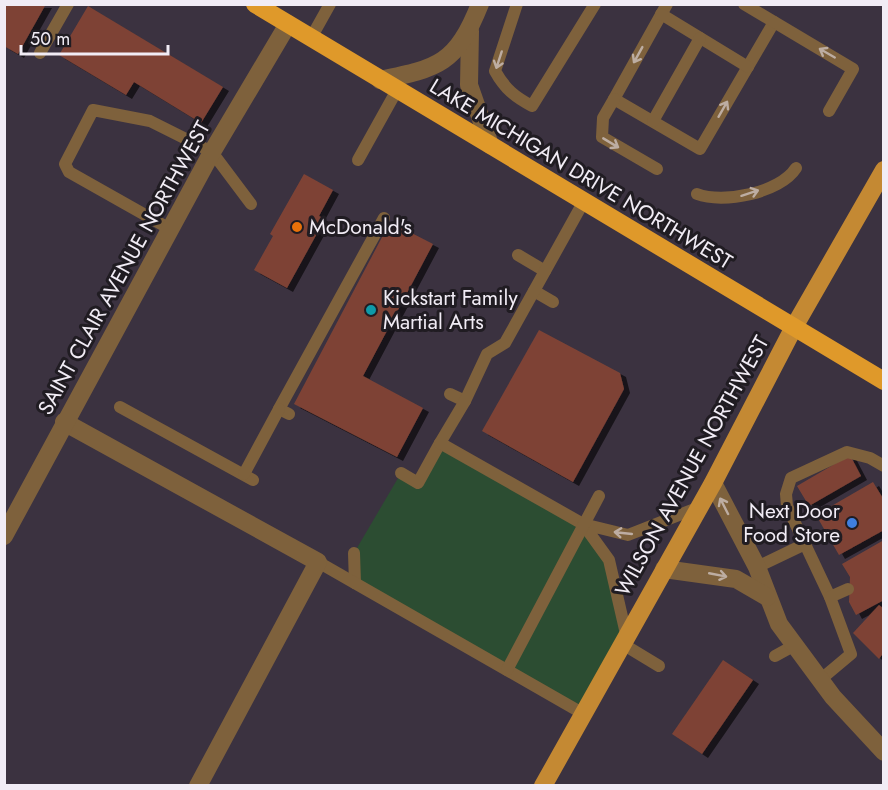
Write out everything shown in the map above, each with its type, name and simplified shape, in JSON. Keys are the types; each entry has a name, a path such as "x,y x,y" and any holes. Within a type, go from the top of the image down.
{"highway":[{"name":"LAKE MICHIGAN DRIVE NORTHWEST","path":"255,4 884,381"}],"main road":[{"name":"WILSON AVENUE NORTHWEST","path":"543,786 712,483 794,327 884,170"}],"street":[{"path":"380,80 421,72 436,65 456,49 471,28 480,4"},
{"name":"SAINT CLAIR AVENUE NORTHWEST","path":"4,536 212,152 288,24"},
{"path":"471,28 469,85 490,145"},
{"path":"64,422 318,562 198,786"},
{"path":"712,483 757,567 779,624 820,680 884,752"},
{"path":"664,569 736,579 767,597"}],"lane":[{"path":"40,53 68,4"},
{"path":"311,38 330,4"},
{"path":"517,4 495,72 514,97 532,106 595,4"},
{"path":"744,4 853,69 829,111"},
{"path":"657,170 602,137 603,117 664,9 700,38 748,67"},
{"path":"614,99 700,149 774,22"},
{"path":"653,121 700,38"},
{"path":"357,160 397,90"},
{"path":"170,229 69,172 65,164 93,110 150,120 212,152 251,204"},
{"path":"697,194 724,200 740,196 782,182 796,168"},
{"path":"401,473 418,483 465,401 487,354 505,343 584,201"},
{"path":"120,407 248,477 384,218"},
{"path":"518,255 545,271"},
{"path":"534,291 554,302"},
{"path":"450,394 465,401"},
{"path":"440,443 583,524 628,535 698,508"},
{"path":"820,680 851,654 830,597 787,506 786,494 791,478 847,452 870,458 884,466"},
{"path":"507,670 599,496"},
{"path":"583,524 609,560 623,639 659,666"},
{"path":"757,567 805,544"},
{"path":"354,553 355,583"},
{"path":"318,562 582,713"},
{"path":"830,597 848,589"},
{"path":"775,656 795,645"}],"green space":[{"path":"440,443 583,524 609,560 626,634 582,713 355,583 354,553 401,473 418,483"}],"building":[{"path":"4,4 46,4 18,54 4,46"},
{"path":"88,6 223,87 201,123 134,82 126,95 59,55"},
{"name":"McDonald's","path":"304,174 333,190 319,216 325,219 287,288 254,270 273,236 270,234"},
{"name":"Kickstart Family Martial Arts","path":"390,222 433,244 363,376 423,408 397,457 294,404"},
{"path":"539,330 620,373 624,389 573,482 482,431"},
{"path":"850,455 861,476 809,506 797,486"},
{"name":"Next Door Food Store","path":"873,482 884,500 884,530 839,555 816,515"},
{"path":"884,540 884,600 856,615 849,602 850,577 842,564"},
{"path":"879,605 884,609 884,652 879,659 853,633"},
{"path":"723,660 753,680 702,754 672,734"}],"place":[{"name":"McDonald's","path":"297,227"},
{"name":"Kickstart Family Martial Arts","path":"371,310"},
{"name":"Next Door Food Store","path":"852,523"}]}
